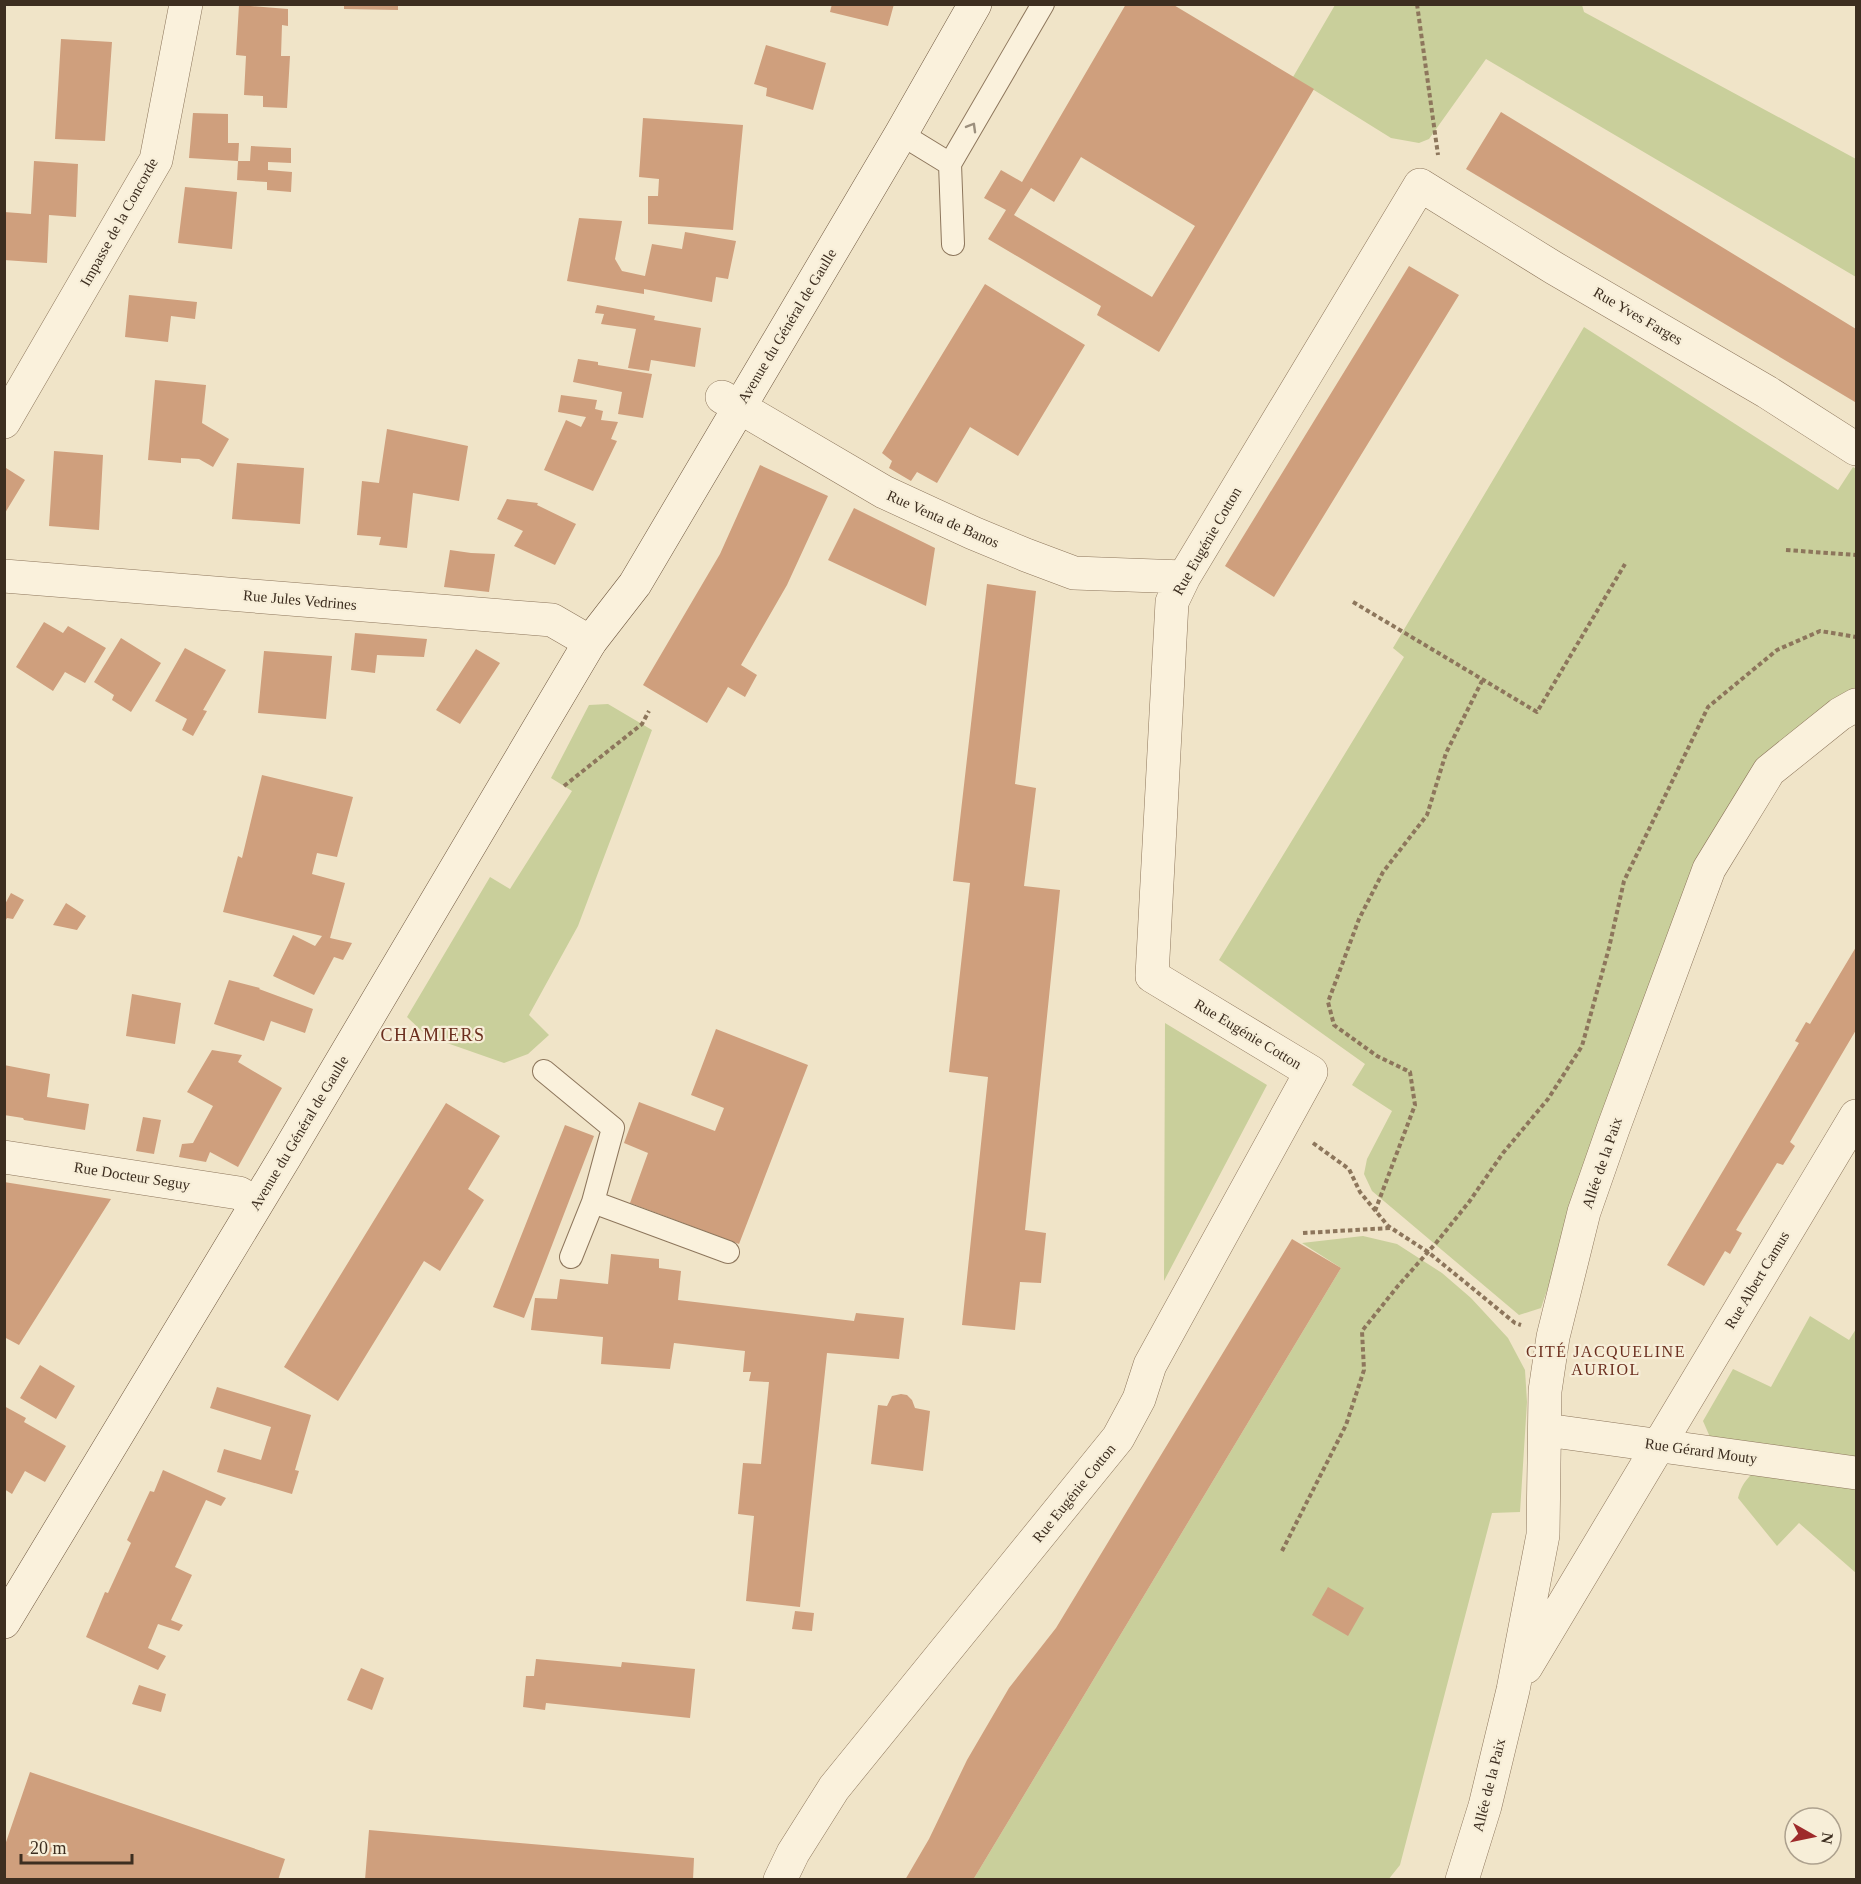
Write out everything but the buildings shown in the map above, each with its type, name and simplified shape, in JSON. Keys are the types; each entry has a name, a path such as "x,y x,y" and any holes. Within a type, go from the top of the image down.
{"street":[{"name":"Impasse de la Concorde","path":"4,422 156,160 186,4"},
{"name":"Avenue du Général de Gaulle","path":"731,402 954,4"},
{"name":"Avenue du Général de Gaulle","path":"4,1622 590,642 616,578 901,134 975,4"},
{"name":"Rue Yves Farges","path":"1420,185 1554,268 1767,392 1857,449"},
{"name":"Rue Eugénie Cotton","path":"780,1880 793,1853 834,1788 1118,1438 1139,1399 1150,1365 1311,1072 1152,976 1172,602 1184,576 1420,185"},
{"name":"Rue Venta de Banos","path":"731,402 884,492 1026,555 1074,573 1184,576"},
{"name":"Rue Jules Vedrines","path":"4,576 552,620 590,642"},
{"name":"Allée de la Paix","path":"1462,1880 1485,1806 1513,1690 1543,1535 1545,1392 1553,1337 1584,1212 1709,869 1769,771 1840,714 1857,705"},
{"name":"Rue Albert Camus","path":"1658,1445 1857,1116"},
{"name":"Rue Docteur Seguy","path":"4,1157 239,1193 256,1203"},
{"name":"Rue Gérard Mouty","path":"1546,1430 1857,1473"},
{"name":"Allée de la Paix","path":"1513,1690 1658,1445"}],"lane":[{"path":"953,244 950,164 1042,4"},
{"path":"901,134 950,164"},
{"path":"544,1071 613,1128 593,1203 572,1257"},
{"path":"593,1203 728,1252"}],"path":[{"path":"1416,4 1438,156"},
{"path":"1786,550 1857,555"},
{"path":"1353,602 1537,712 1625,564"},
{"path":"1282,1551 1347,1425 1364,1370 1362,1331 1396,1287 1469,1202 1503,1153 1548,1099 1582,1046 1609,948 1624,881 1708,707 1777,650 1820,631 1857,637"},
{"path":"1375,1211 1415,1105 1410,1072 1377,1056 1334,1025 1328,1002 1359,919 1383,873 1427,815 1446,753 1482,681"},
{"path":"564,786 642,724 649,711"},
{"path":"1285,1119 1349,1168 1360,1192 1391,1228 1428,1252 1515,1323 1553,1337"},
{"path":"1303,1233 1391,1228"}],"green space":[{"path":"1335,5 1582,5 1584,12 1856,159 1856,277 1486,59 1429,139 1419,143 1391,138 1293,77"},
{"path":"1584,327 1838,490 1853,467 1856,469 1856,695 1761,766 1563,1243 1541,1308 1519,1315 1372,1191 1364,1174 1367,1159 1392,1111 1352,1085 1365,1064 1219,960 1404,657 1393,648"},
{"path":"608,704 652,730 578,926 529,1015 549,1035 528,1054 504,1063 427,1036 407,1017 490,877 510,889 572,791 551,778 589,705"},
{"path":"1165,1023 1267,1085 1164,1281"},
{"path":"1363,1236 1397,1244 1442,1273 1471,1298 1508,1338 1525,1370 1527,1402 1520,1512 1492,1513 1400,1865 1388,1880 973,1880 1341,1268 1302,1243"},
{"path":"1810,1316 1849,1340 1856,1329 1856,1458 1710,1437 1703,1421 1733,1369 1771,1387"},
{"path":"1755,1471 1856,1487 1856,1573 1799,1523 1777,1546 1738,1498 1744,1483"}],"district":[{"name":"CHAMIERS","path":"433,1035"},
{"name":"CITÉ JACQUELINE AURIOL","path":"1606,1360"}]}
